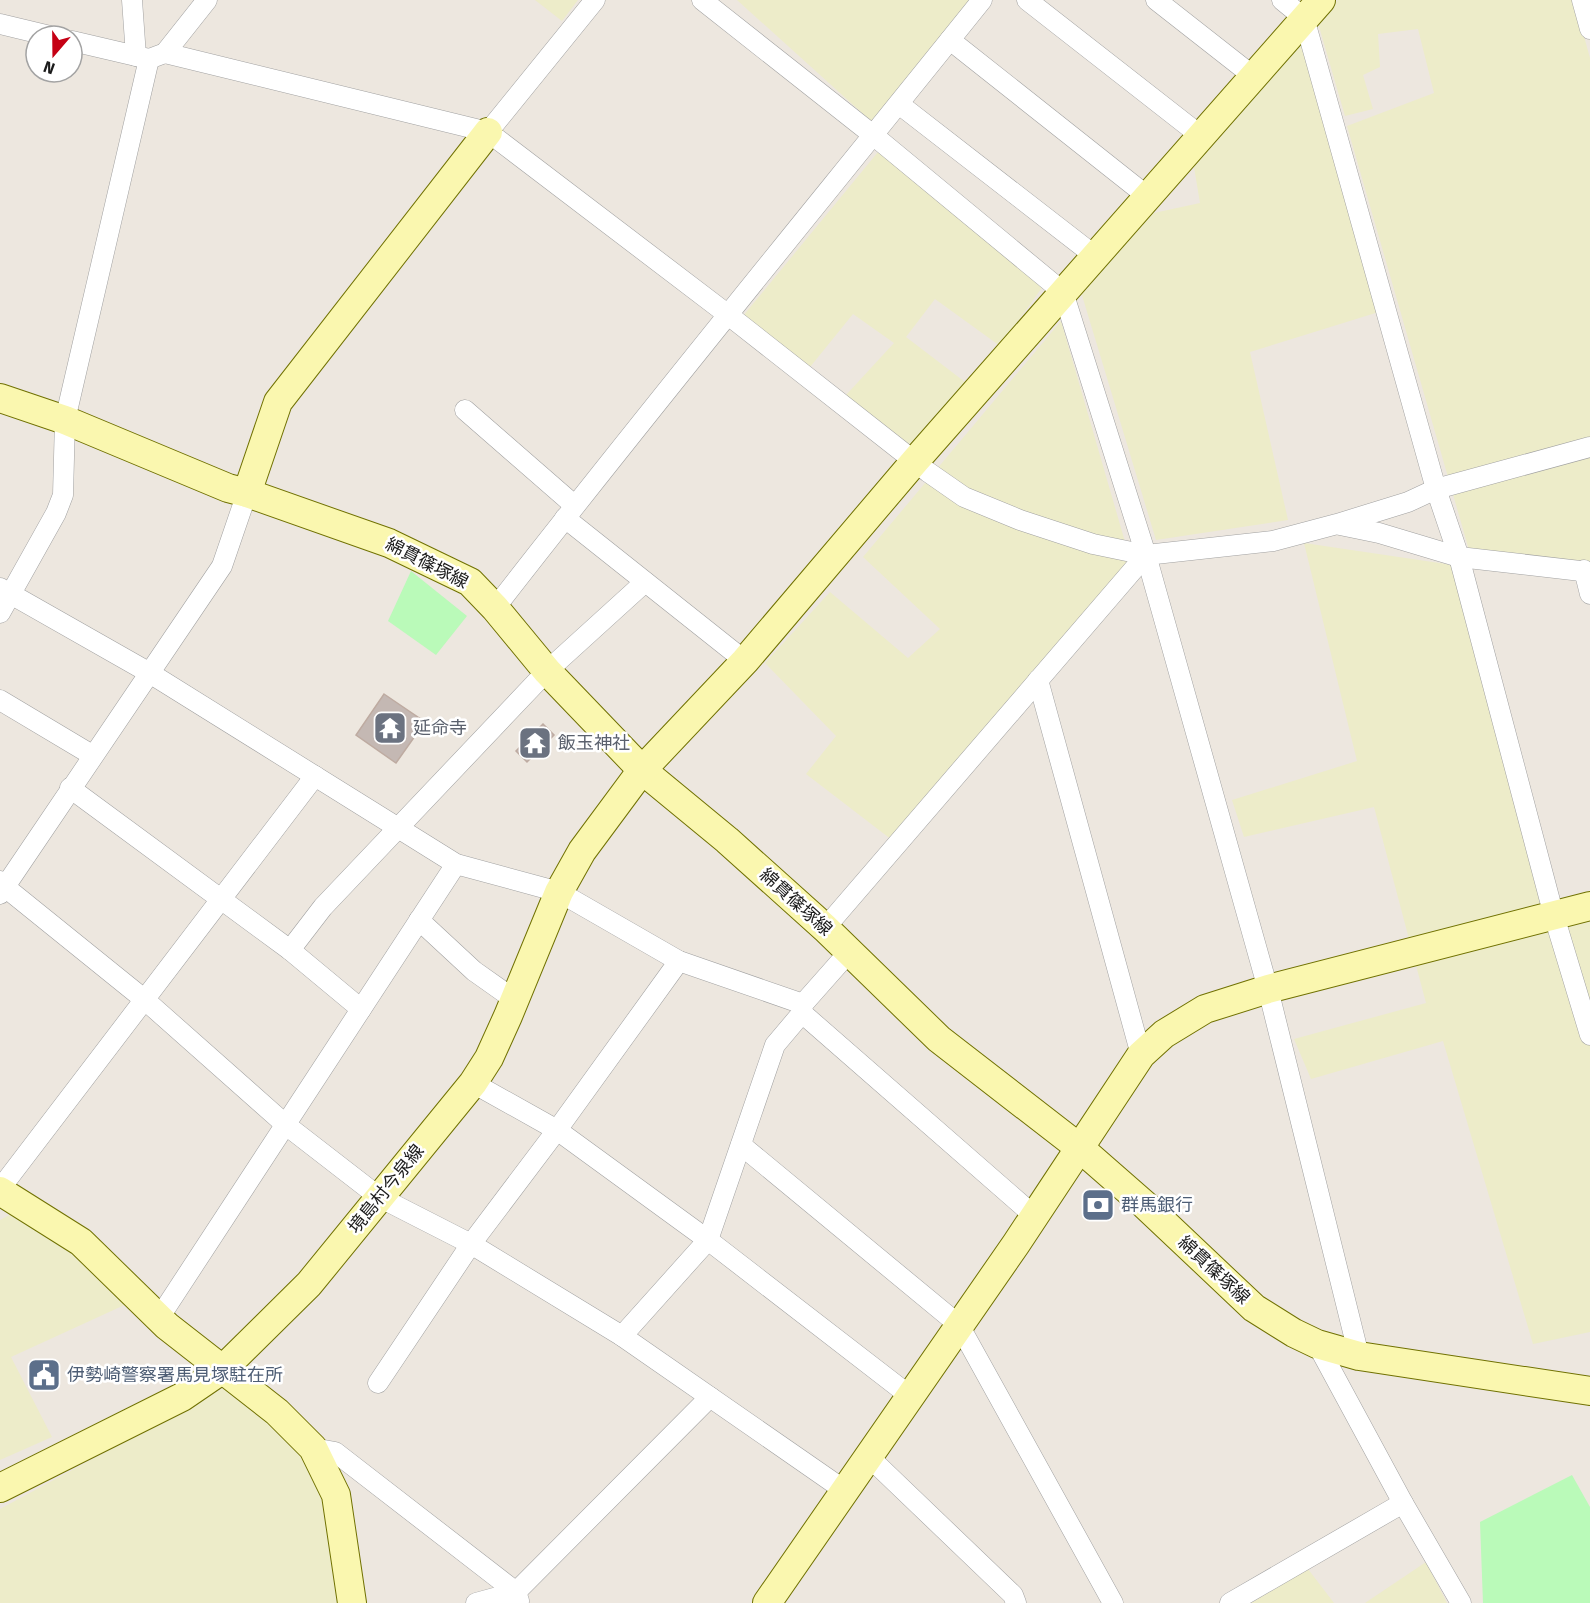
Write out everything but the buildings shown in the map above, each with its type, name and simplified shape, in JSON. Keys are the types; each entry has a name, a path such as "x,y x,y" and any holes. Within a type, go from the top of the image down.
{"street":[{"path":"0,613 5,591 56,513 63,495 65,420 150,56 132,0"},
{"path":"150,56 207,0"},
{"path":"595,0 488,132 278,402 222,566 2,887 145,1000 286,1125 379,1197 471,1244 622,1336 844,1490"},
{"path":"702,0 873,135 1063,292 1146,555 1268,989 1359,1356"},
{"path":"495,608 727,314 982,0"},
{"path":"1027,0 1201,136"},
{"path":"1156,0 1253,76"},
{"path":"1282,0 1312,9 1436,489 1459,557 1554,916 1590,1035"},
{"path":"1582,0 1590,29"},
{"name":"境島村今泉線","path":"0,1488 182,1397 223,1369 309,1284 473,1083 489,1058 559,892 582,851 642,770 745,661 915,461 1312,9"},
{"path":"0,24 24,30"},
{"path":"950,40 1148,196"},
{"path":"84,43 488,132 964,497 1020,520 1093,544 1146,555 1273,540 1337,524 1408,502 1436,489 1590,447"},
{"path":"899,104 1095,256"},
{"name":"綿貫篠塚線","path":"0,398 65,420 228,488 389,543 470,582 495,608 547,671 642,770 727,840 825,928 939,1039 1081,1149 1145,1205 1254,1308 1294,1333 1317,1344 1359,1356 1590,1391"},
{"path":"465,410 645,582 745,661"},
{"path":"1337,524 1379,533 1459,557 1587,571 1590,594"},
{"path":"825,928 1146,555"},
{"path":"290,950 323,907 547,671 645,582"},
{"path":"5,591 148,672 456,864 559,892 679,961 803,1009 1031,1213"},
{"path":"1038,680 1141,1055"},
{"path":"0,700 92,755"},
{"path":"315,776 0,1190 81,1242 159,1318 277,1413 313,1448 336,1495 352,1603"},
{"path":"70,788 290,950 361,1009"},
{"path":"159,1318 456,864"},
{"path":"768,1602 1081,1149 1141,1055 1164,1034 1205,1009 1268,989 1590,906"},
{"path":"419,920 474,971 515,1000"},
{"path":"622,1336 708,1240 775,1045 849,952"},
{"path":"378,1383 471,1244 679,961"},
{"path":"473,1083 557,1130 708,1240 910,1396"},
{"path":"741,1145 959,1326 1113,1603"},
{"path":"1317,1344 1403,1503 1461,1603"},
{"path":"476,1603 518,1598 710,1397"},
{"path":"313,1448 335,1452 518,1598"},
{"path":"868,1456 1013,1595 1016,1603"},
{"path":"1230,1603 1403,1503"}],"green space":[{"path":"535,0 578,0 562,21"},
{"path":"737,0 972,0 872,122"},
{"path":"1338,0 1574,0 1590,58 1590,568 1469,550 1347,126 1434,93 1418,29 1378,34 1380,67 1363,75 1373,109 1345,116 1318,23"},
{"path":"1301,37 1382,311 1250,352 1288,520 1156,540 1081,292 1140,216 1200,203 1194,167"},
{"path":"878,152 1044,285 1000,346 935,299 906,337 965,382 905,450 846,395 894,343 853,314 806,372 743,316"},
{"path":"1061,321 1130,559 892,840 806,774 836,736 765,663 830,592 908,658 940,629 863,557"},
{"path":"1304,543 1453,565 1546,924 1590,912 1590,1332 1533,1344 1443,1041 1311,1079 1294,1039 1426,1003 1374,807 1244,837 1232,800 1357,761"},
{"path":"411,571 467,616 436,655 388,621"},
{"path":"15,1212 77,1244 131,1302 11,1357 52,1437 0,1460 0,1220"},
{"path":"224,1388 307,1451 330,1493 352,1603 0,1603 0,1509"},
{"path":"1572,1475 1590,1507 1590,1603 1483,1603 1480,1522"},
{"path":"1426,1562 1447,1603 1365,1603"},
{"path":"1308,1569 1334,1603 1251,1603"}],"place":[{"name":"延命寺","path":"390,728"},
{"name":"飯玉神社","path":"535,743"},
{"name":"群馬銀行","path":"1098,1205"},
{"name":"伊勢崎警察署馬見塚駐在所","path":"44,1375"}]}
